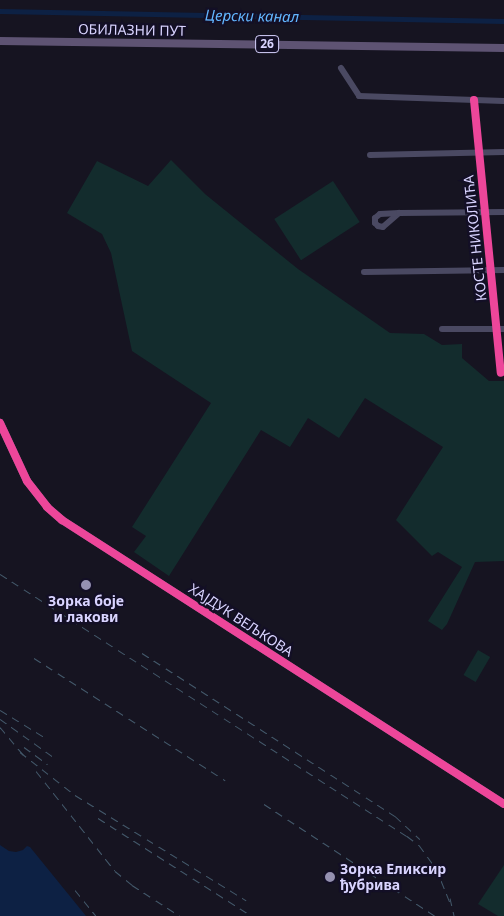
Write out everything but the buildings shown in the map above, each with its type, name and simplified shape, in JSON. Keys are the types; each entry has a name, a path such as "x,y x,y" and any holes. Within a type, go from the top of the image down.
{"main road":[{"name":"ОБИЛАЗНИ ПУТ","path":"0,41 504,48"},
{"name":"ХАЈДУК ВЕЉКОВА","path":"0,424 27,481 47,507 62,520 504,804"}],"street":[{"path":"341,68 359,96 504,100"},
{"name":"КОСТЕ НИКОЛИЋА","path":"474,100 485,212 501,329 501,374"},
{"path":"370,155 504,152"},
{"path":"399,213 504,212"},
{"path":"364,272 504,270"},
{"path":"442,328 501,329"}],"green space":[{"path":"171,160 205,194 298,269 390,333 424,334 442,345 462,344 462,358 489,381 504,381 504,561 475,562 447,624 442,630 428,621 462,567 438,552 432,556 396,520 443,447 365,398 339,438 308,418 290,447 261,430 169,576 134,552 146,536 132,527 211,403 132,351 111,253 102,234 67,213 97,161 148,186"},
{"path":"333,181 360,222 301,260 274,219"},
{"path":"478,650 490,657 476,682 464,675"},
{"path":"504,865 504,916 498,916 478,904"}],"water":[{"path":"0,845 9,851 16,852 23,850 27,846 30,847 86,916 0,916"}],"waterway":[{"name":"Церски канал","path":"0,11 504,21"}],"railway":[{"path":"0,574 407,836 419,845 436,868 451,905"},
{"path":"142,653 395,816 420,839"},
{"path":"34,658 225,780"},
{"path":"0,710 44,737"},
{"path":"0,719 52,756"},
{"path":"0,727 24,756"},
{"path":"24,747 47,764"},
{"path":"20,752 75,795 246,900"},
{"path":"36,771 115,871 132,885 180,916"},
{"path":"264,804 435,916"},
{"path":"98,818 252,916"},
{"path":"75,890 96,916"},
{"path":"450,898 454,916"}],"cycle path":[{"path":"474,100 501,373"},
{"path":"0,423 27,481 47,507 62,520 504,804"}],"place":[{"name":"Зорка боје и лакови","path":"86,585"},
{"name":"Зорка Еликсир ђубрива","path":"330,877"}]}
